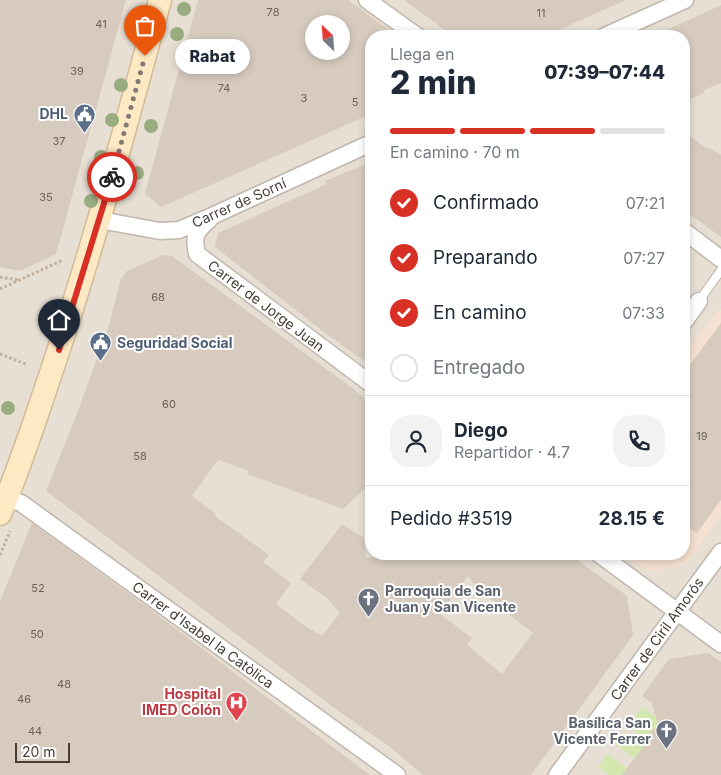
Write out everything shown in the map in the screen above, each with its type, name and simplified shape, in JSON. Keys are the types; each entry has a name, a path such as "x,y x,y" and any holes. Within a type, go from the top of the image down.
{"main road":[{"path":"2,503 36,419 100,220 160,0"}],"street":[{"path":"366,0 408,30"},
{"path":"618,30 686,0"},
{"name":"Carrer de Sorní","path":"100,220 160,231 179,230 365,146"},
{"name":"Carrer de Jorge Juan","path":"212,216 198,230 194,240 197,254 365,380"},
{"path":"690,236 721,259"},
{"path":"690,314 699,301"},
{"name":"Carrer d'Isabel la Catòlica","path":"2,503 21,503 397,775"},
{"name":"Carrer de Ciril Amorós","path":"557,775 721,552"},
{"path":"607,560 721,644"}],"lane":[{"path":"699,301 721,270"}],"path":[{"path":"0,289 63,260"},
{"path":"0,277 19,280"},
{"path":"0,354 28,365"}],"shaded area":[{"path":"0,0 721,0 721,775 0,775"},
{"path":"721,310 721,516 690,558 690,348 715,313"},
{"path":"632,560 688,560 684,566 648,571"}],"green space":[{"path":"642,707 661,721 648,740 628,726"},
{"path":"624,732 644,746 634,758 615,744"},
{"path":"607,754 627,768 622,775 609,775 598,767"}],"building":[{"path":"0,0 126,0 56,254 20,271 0,267"},
{"path":"198,0 348,0 389,30 365,30 365,117 161,207 145,194"},
{"path":"404,0 626,0 558,30 445,30"},
{"path":"721,5 721,83 704,90 705,92 690,99 690,30 667,30"},
{"path":"690,136 706,148 708,147 721,155 721,237 690,214"},
{"path":"365,164 365,362 215,247 218,233 327,184 325,181"},
{"path":"163,255 172,256 365,399 365,489 343,509 247,474 249,471 218,460 192,496 216,514 215,516 269,555 263,562 291,583 276,604 305,626 322,636 340,613 328,599 300,579 342,524 364,538 365,560 577,560 627,596 633,635 531,775 423,775 390,747 337,710 46,491 108,328 121,279 127,271","holes":["468,576 481,594 509,609 507,613 533,633 502,674 467,645 472,638 440,614"]},
{"path":"721,323 721,500 697,533 690,528 690,365"},
{"path":"32,523 370,775 0,775 0,601"},
{"path":"708,653 721,662 721,775 622,775 649,739 648,736 658,725 652,703 642,696 669,659"}],"way so far":[{"path":"112,177 145,56"}],"place":[{"name":"Rabat","path":"145,56"},
{"name":"DHL","path":"84,133"},
{"name":"Seguridad Social","path":"101,362"},
{"name":"Parroquia de San Juan y San Vicente","path":"369,618"},
{"name":"Hospital IMED Colón","path":"237,721"},
{"name":"Basílica San Vicente Ferrer","path":"667,750"}],"route":[{"path":"59,350 112,177"}]}
